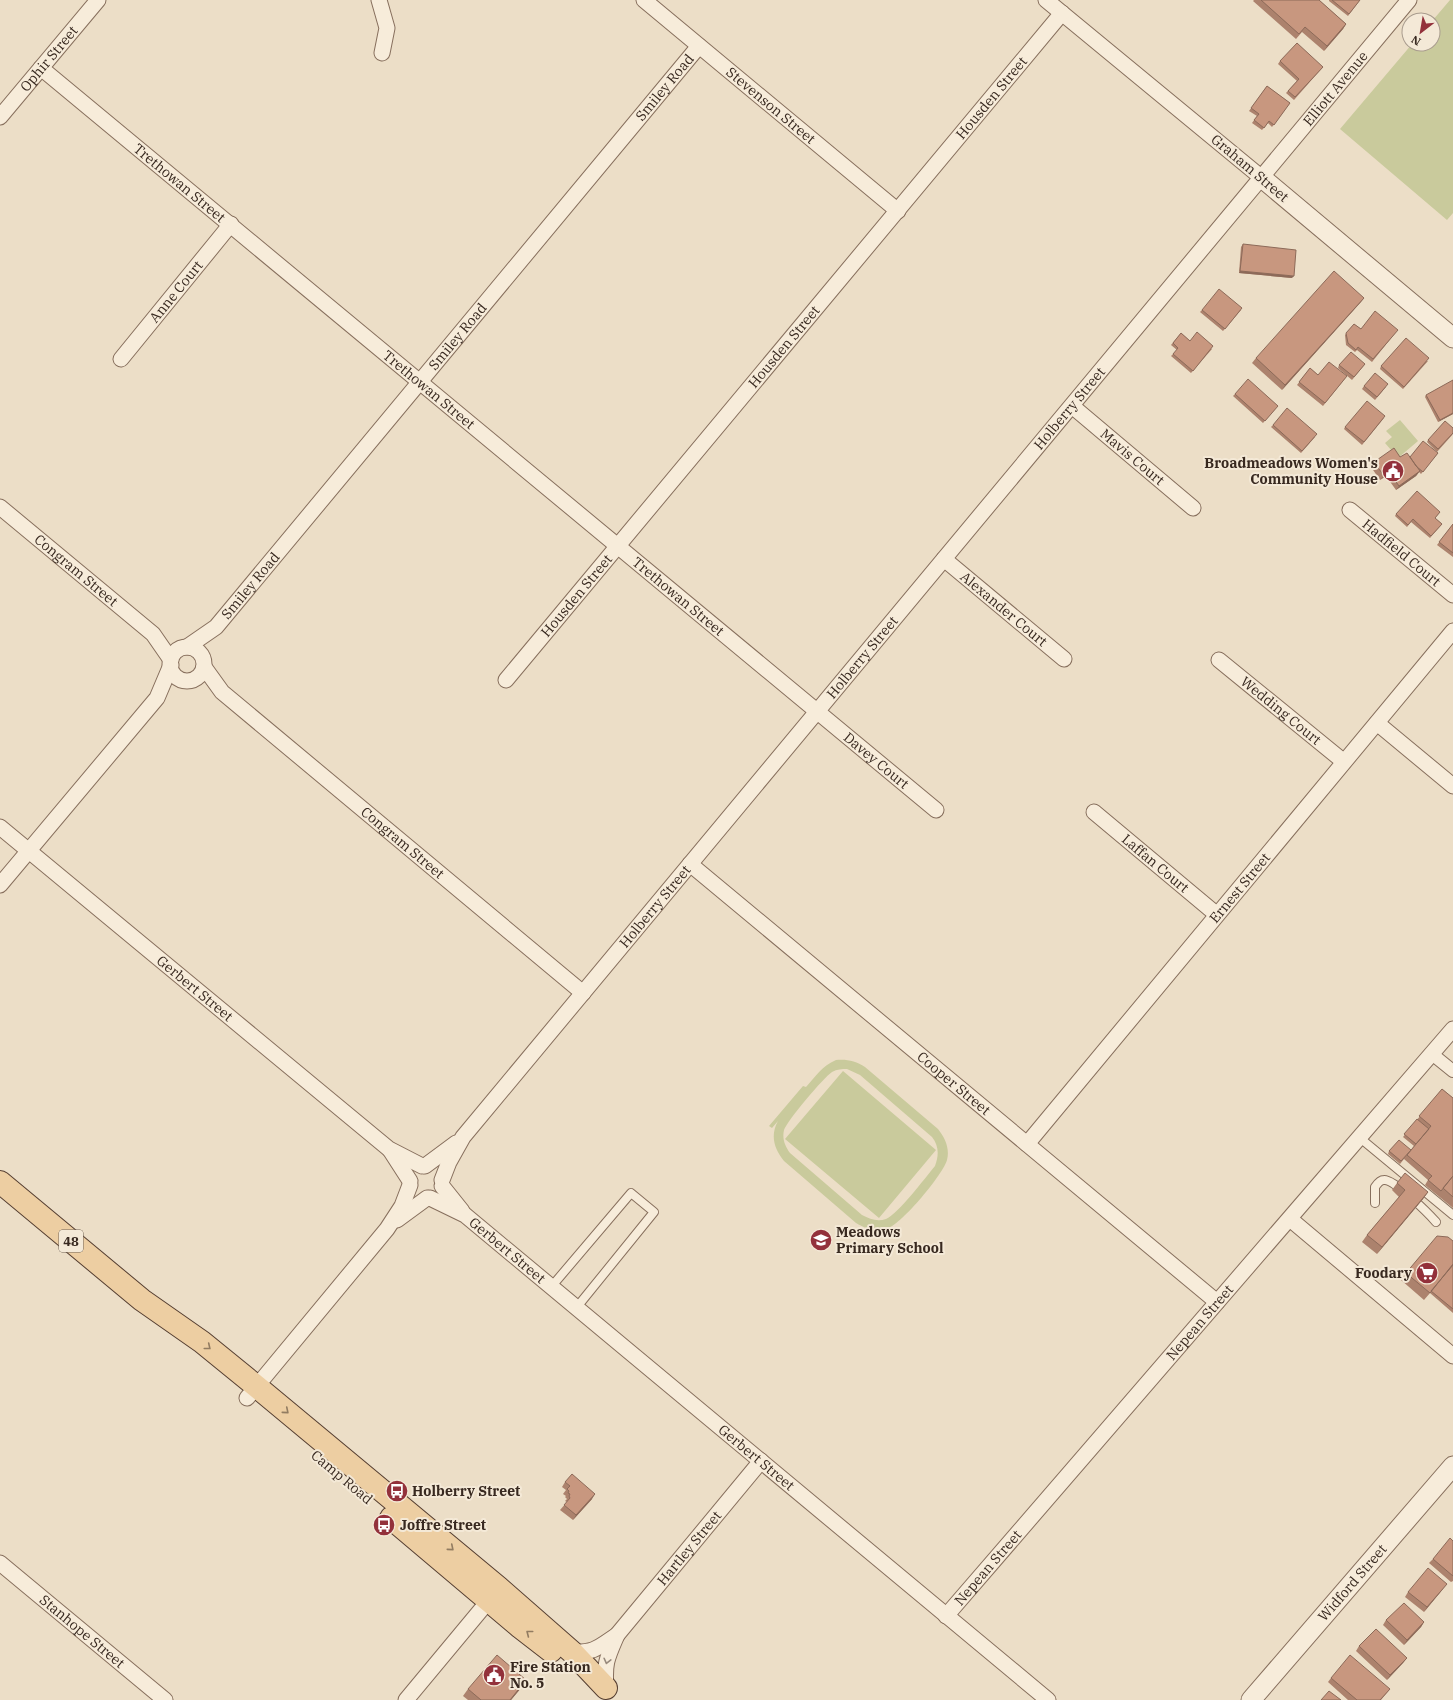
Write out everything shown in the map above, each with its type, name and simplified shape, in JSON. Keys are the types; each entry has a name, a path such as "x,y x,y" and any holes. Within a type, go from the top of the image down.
{"main road":[{"name":"Camp Road","path":"0,1182 142,1300 202,1342 252,1392 494,1594 572,1652 613,1694"},
{"name":"Camp Road","path":"494,1594 564,1661 613,1694"}],"street":[{"name":"Ophir Street","path":"0,118 98,0"},
{"path":"378,0 386,28 382,53"},
{"name":"Stevenson Street","path":"644,0 898,211"},
{"name":"Graham Street","path":"1046,0 1453,338"},
{"name":"Elliott Avenue","path":"1262,178 1409,0"},
{"name":"Housden Street","path":"506,680 1062,13"},
{"name":"Smiley Road","path":"186,647 216,627 699,46"},
{"name":"Trethowan Street","path":"41,68 231,224 817,712"},
{"name":"Holberry Street","path":"442,1183 449,1162 463,1137 1262,178"},
{"name":"Anne Court","path":"121,359 231,224"},
{"name":"Mavis Court","path":"1072,406 1193,508"},
{"name":"Congram Street","path":"0,507 153,634 171,662"},
{"name":"Hadfield Court","path":"1350,510 1453,595"},
{"name":"Alexander Court","path":"944,559 1064,659"},
{"name":"Smiley Road","path":"204,664 216,627"},
{"name":"Ernest Street","path":"1027,1144 1216,914 1453,631"},
{"name":"Congram Street","path":"153,634 186,647"},
{"path":"0,885 157,698 176,652 186,647 192,648 200,653 204,664 202,672 191,680 157,698"},
{"name":"Wedding Court","path":"1219,660 1343,762"},
{"path":"171,662 175,675 178,678 191,680"},
{"name":"Congram Street","path":"204,664 222,692 583,993"},
{"name":"Congram Street","path":"191,680 222,692"},
{"name":"Davey Court","path":"817,712 936,810"},
{"path":"1377,723 1453,786"},
{"name":"Laffan Court","path":"1094,812 1216,914"},
{"name":"Gerbert Street","path":"0,827 389,1149 423,1166"},
{"name":"Cooper Street","path":"690,864 1216,1302"},
{"name":"Nepean Street","path":"946,1616 1453,1029"},
{"path":"1432,1054 1453,1071"},
{"name":"Holberry Street","path":"423,1166 463,1137"},
{"name":"Gerbert Street","path":"389,1149 410,1183"},
{"path":"252,1392 387,1229 402,1206 414,1172 423,1166 430,1166 438,1171 442,1183 438,1193 428,1198 387,1229"},
{"path":"410,1183 414,1193 418,1196 428,1198"},
{"name":"Gerbert Street","path":"442,1183 465,1215"},
{"name":"Gerbert Street","path":"428,1198 465,1215 1048,1700"},
{"path":"1290,1219 1453,1356"},
{"name":"Hartley Street","path":"572,1652 587,1652 596,1650 617,1635 761,1461"},
{"name":"Widford Street","path":"1251,1700 1453,1466"},
{"name":"Stanhope Street","path":"0,1563 165,1700"},
{"path":"406,1700 494,1594"},
{"name":"Hartley Street","path":"613,1694 605,1670 606,1659 617,1635"}],"lane":[{"path":"1360,1138 1453,1215"},
{"path":"1375,1203 1374,1187 1381,1180 1386,1180 1418,1204 1436,1222"},
{"path":"552,1286 631,1192 654,1212 577,1307"}],"green space":[{"path":"1450,0 1453,0 1453,213 1447,220 1340,129 1405,52 1441,52 1440,12"},
{"path":"1400,420 1418,441 1398,458 1385,443 1392,437 1386,431"},
{"path":"836,1060 848,1060 865,1067 938,1129 946,1143 948,1156 938,1176 903,1218 888,1228 879,1230 871,1229 856,1223 784,1161 774,1142 774,1131 778,1121 772,1128 769,1126 803,1086 806,1087 819,1072 831,1062","holes":["840,1069 847,1069 860,1075 932,1137 937,1147 938,1154 935,1166 897,1210 891,1216 883,1220 874,1220 862,1215 790,1153 785,1145 783,1133 787,1125 806,1100 832,1072"]},
{"path":"843,1071 936,1150 879,1218 785,1139"}],"building":[{"path":"1261,0 1319,0 1346,24 1327,46 1305,27 1299,34"},
{"path":"1332,0 1360,0 1349,14"},
{"path":"1297,43 1323,67 1295,97 1288,91 1299,79 1280,61"},
{"path":"1267,86 1290,103 1274,125 1269,121 1264,128 1254,120 1259,114 1251,108"},
{"path":"1243,244 1296,250 1294,276 1240,271"},
{"path":"1334,271 1364,298 1285,385 1256,358"},
{"path":"1219,289 1242,308 1225,329 1202,310"},
{"path":"1375,311 1398,330 1373,359 1358,347 1356,350 1348,343 1346,333 1354,324 1361,329"},
{"path":"1197,332 1213,346 1193,371 1173,354 1178,348 1173,343 1181,333 1190,341"},
{"path":"1406,338 1429,358 1404,387 1381,366"},
{"path":"1351,352 1365,364 1354,377 1339,365"},
{"path":"1329,362 1347,376 1325,403 1299,382 1310,368 1318,375"},
{"path":"1375,373 1388,384 1377,397 1364,386"},
{"path":"1248,379 1278,406 1265,421 1235,394"},
{"path":"1453,380 1453,413 1440,420 1426,395"},
{"path":"1367,401 1385,416 1364,442 1345,427"},
{"path":"1287,408 1317,434 1302,451 1273,425"},
{"path":"1445,421 1453,428 1453,433 1438,449 1428,440"},
{"path":"1423,441 1438,453 1423,472 1416,466 1410,457"},
{"name":"Broadmeadows Women's Community House","path":"1394,448 1400,457 1407,453 1420,471 1399,486 1389,472 1384,476 1374,462"},
{"path":"1417,491 1440,512 1435,518 1442,524 1431,536 1413,519 1408,525 1396,514"},
{"path":"1453,524 1453,553 1439,542"},
{"path":"1442,1089 1453,1098 1453,1176 1441,1191 1428,1180 1432,1176 1407,1155 1431,1126 1419,1116"},
{"path":"1417,1119 1429,1129 1416,1144 1404,1134"},
{"path":"1399,1140 1411,1150 1401,1161 1389,1151"},
{"path":"1405,1173 1428,1192 1382,1247 1367,1235 1405,1190 1397,1183"},
{"path":"1453,1176 1453,1197 1443,1188"},
{"name":"Foodary","path":"1437,1236 1448,1237 1453,1241 1453,1264 1430,1293 1406,1273"},
{"path":"1453,1265 1453,1309 1431,1291"},
{"path":"572,1474 595,1494 576,1515 564,1505 570,1498 570,1494 568,1493 569,1491 567,1489 570,1486 565,1482"},
{"path":"1450,1538 1453,1541 1453,1576 1433,1559"},
{"path":"1428,1568 1447,1584 1427,1607 1408,1592"},
{"path":"1404,1603 1424,1622 1407,1640 1386,1620"},
{"path":"1376,1629 1407,1658 1390,1675 1359,1646"},
{"name":"Fire Station No. 5","path":"497,1655 526,1680 510,1700 481,1700 468,1689"},
{"path":"1350,1655 1390,1689 1380,1700 1357,1700 1331,1678"},
{"path":"1329,1691 1341,1700 1321,1700"}],"place":[{"name":"Broadmeadows Women's Community House","path":"1393,471"},
{"name":"Meadows Primary School","path":"821,1240"},
{"name":"Foodary","path":"1427,1273"},
{"name":"Holberry Street","path":"397,1491"},
{"name":"Joffre Street","path":"384,1525"},
{"name":"Fire Station No. 5","path":"494,1675"}]}
